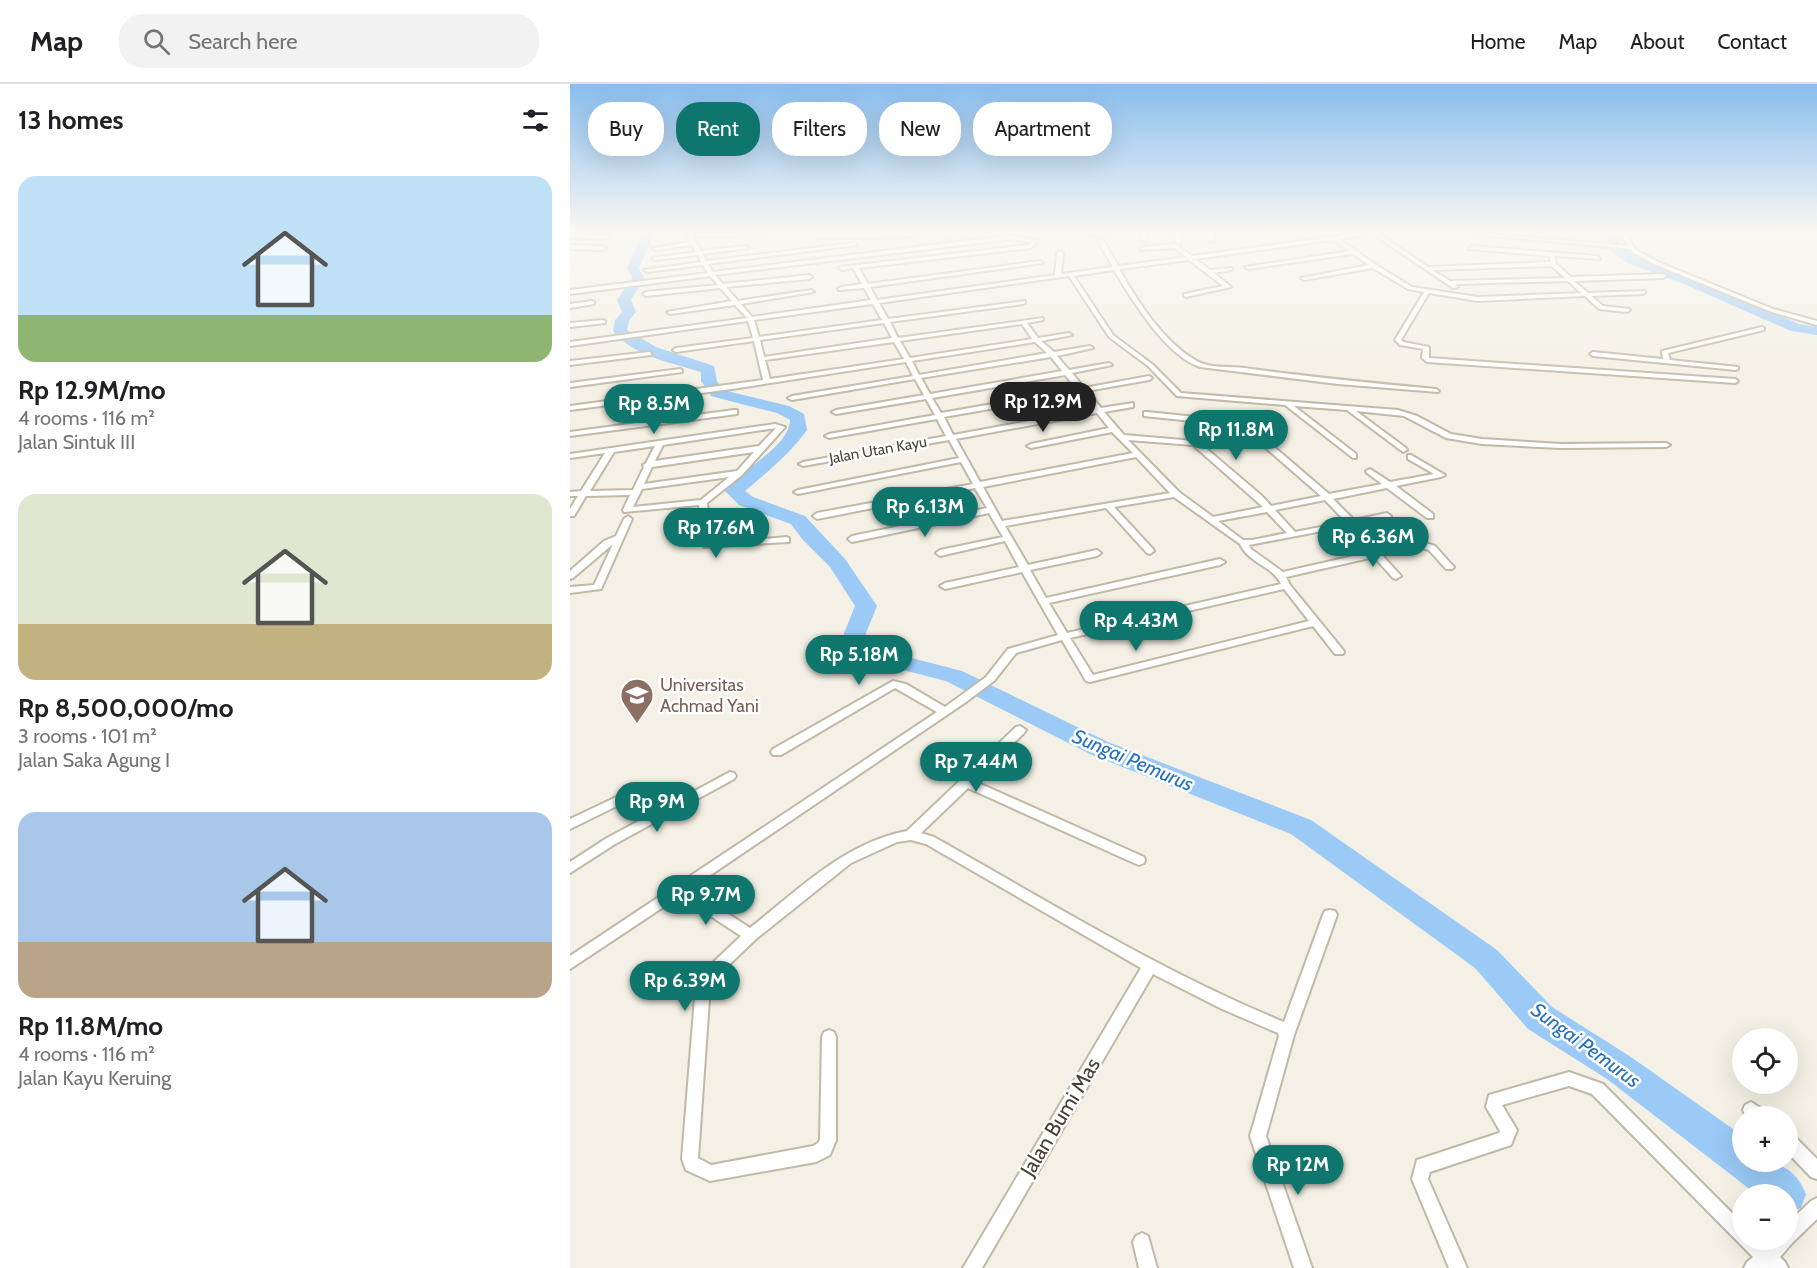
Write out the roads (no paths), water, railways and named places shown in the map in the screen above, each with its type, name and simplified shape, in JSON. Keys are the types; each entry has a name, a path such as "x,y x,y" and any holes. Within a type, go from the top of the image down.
{"street":[{"path":"570,292 598,287"},
{"path":"646,294 703,287"},
{"path":"724,287 750,319 767,381"},
{"path":"841,289 856,287"},
{"path":"867,287 877,302 884,321 897,338 918,376 938,416 979,484 991,510 1090,679 1316,622"},
{"path":"570,344 984,287"},
{"path":"1079,287 1111,336 1150,365 1179,395 1409,414 1449,437 1468,440 1560,445 1666,445"},
{"path":"1130,287 1173,344 1196,363 1319,380 1436,391"},
{"path":"1186,295 1227,287"},
{"path":"1408,287 1470,297 1643,292"},
{"path":"1455,287 1470,297"},
{"path":"1580,287 1605,310 1627,310"},
{"path":"1715,287 1771,310 1817,323"},
{"path":"670,312 812,292"},
{"path":"1427,292 1398,340 1402,344 1427,348 1425,358 1427,360 1735,381"},
{"path":"676,350 1023,302"},
{"path":"570,306 592,303"},
{"path":"761,358 1041,319"},
{"path":"1023,321 1035,339 1052,354 1114,429 1176,494 1244,543 1247,550 1281,575 1286,586 1339,652"},
{"path":"570,325 603,322"},
{"path":"1668,362 1664,352 1762,329"},
{"path":"570,408 732,387 1069,335"},
{"path":"792,398 1090,348"},
{"path":"570,363 649,354"},
{"path":"1593,354 1736,368"},
{"path":"1626,358 1630,375"},
{"path":"836,412 1109,365"},
{"path":"570,385 680,371"},
{"path":"829,436 1149,378"},
{"name":"Jalan Utan Kayu","path":"803,464 1130,405"},
{"path":"1288,405 1353,456"},
{"path":"1350,410 1403,450"},
{"path":"570,434 734,412"},
{"path":"1147,414 1235,422 1328,498 1352,523"},
{"path":"570,456 660,443 781,427 739,473 703,502 627,510 647,465 660,443"},
{"path":"1030,446 1114,429"},
{"path":"1124,437 1195,443 1251,433"},
{"path":"1195,443 1270,510 1292,534"},
{"path":"647,465 763,448"},
{"path":"571,514 611,450"},
{"path":"817,516 979,484 1054,473 1138,454"},
{"path":"1211,520 1441,475 1412,457"},
{"path":"798,492 964,459"},
{"path":"1370,471 1430,516"},
{"path":"570,494 636,490 739,473"},
{"path":"1000,524 1176,494"},
{"path":"703,502 707,545 786,540"},
{"path":"1108,505 1150,551"},
{"path":"852,539 991,510"},
{"path":"757,516 760,542"},
{"path":"1244,543 1387,516"},
{"path":"570,590 598,587 627,519"},
{"path":"570,576 607,543 619,538"},
{"path":"940,553 1009,538"},
{"path":"1281,575 1424,544 1432,548 1449,567"},
{"path":"945,586 1097,553"},
{"path":"1376,554 1396,576"},
{"path":"1043,601 1220,562"},
{"path":"570,963 962,700 990,679 1012,651 1065,636 1286,586"},
{"path":"777,752 893,684 902,686 944,711"},
{"path":"829,1037 828,1140 824,1149 816,1154 710,1173 692,1164 690,1159 704,985 712,970 751,935 846,860 876,845 911,835 1020,730"},
{"path":"570,868 611,841 730,776"},
{"path":"966,782 1139,860"},
{"path":"570,824 627,796"},
{"path":"911,835 930,840 1150,966 1227,1005 1283,1028 1287,1035"},
{"path":"679,889 751,935"},
{"path":"1303,1268 1258,1136 1287,1035 1330,915"},
{"name":"Jalan Bumi Mas","path":"972,1268 1150,966"},
{"path":"1458,1268 1420,1179 1423,1166 1505,1139 1509,1130 1494,1107 1494,1100 1569,1079 1588,1085 1604,1095 1732,1225"},
{"path":"1798,1152 1817,1171"},
{"path":"1798,1225 1817,1207"},
{"path":"1142,1242 1148,1268"},
{"path":"1755,1250 1766,1265 1777,1250"}],"waterway":[{"name":"Sungai Pemurus","path":"634,287 624,300 629,312 622,320 620,331 629,339 650,350 709,369 709,381 717,393 783,409 798,418 798,430 785,446 734,491 746,501 798,520 810,536 838,563 866,606 855,633 853,650 954,676 1099,748 1301,827 1486,959 1540,1018 1619,1068 1732,1151"},
{"path":"1703,287 1796,328 1817,331"},
{"name":"Sungai Pemurus","path":"1759,1172 1774,1184"}],"place":[{"name":"Universitas Achmad Yani","path":"637,724"}]}
